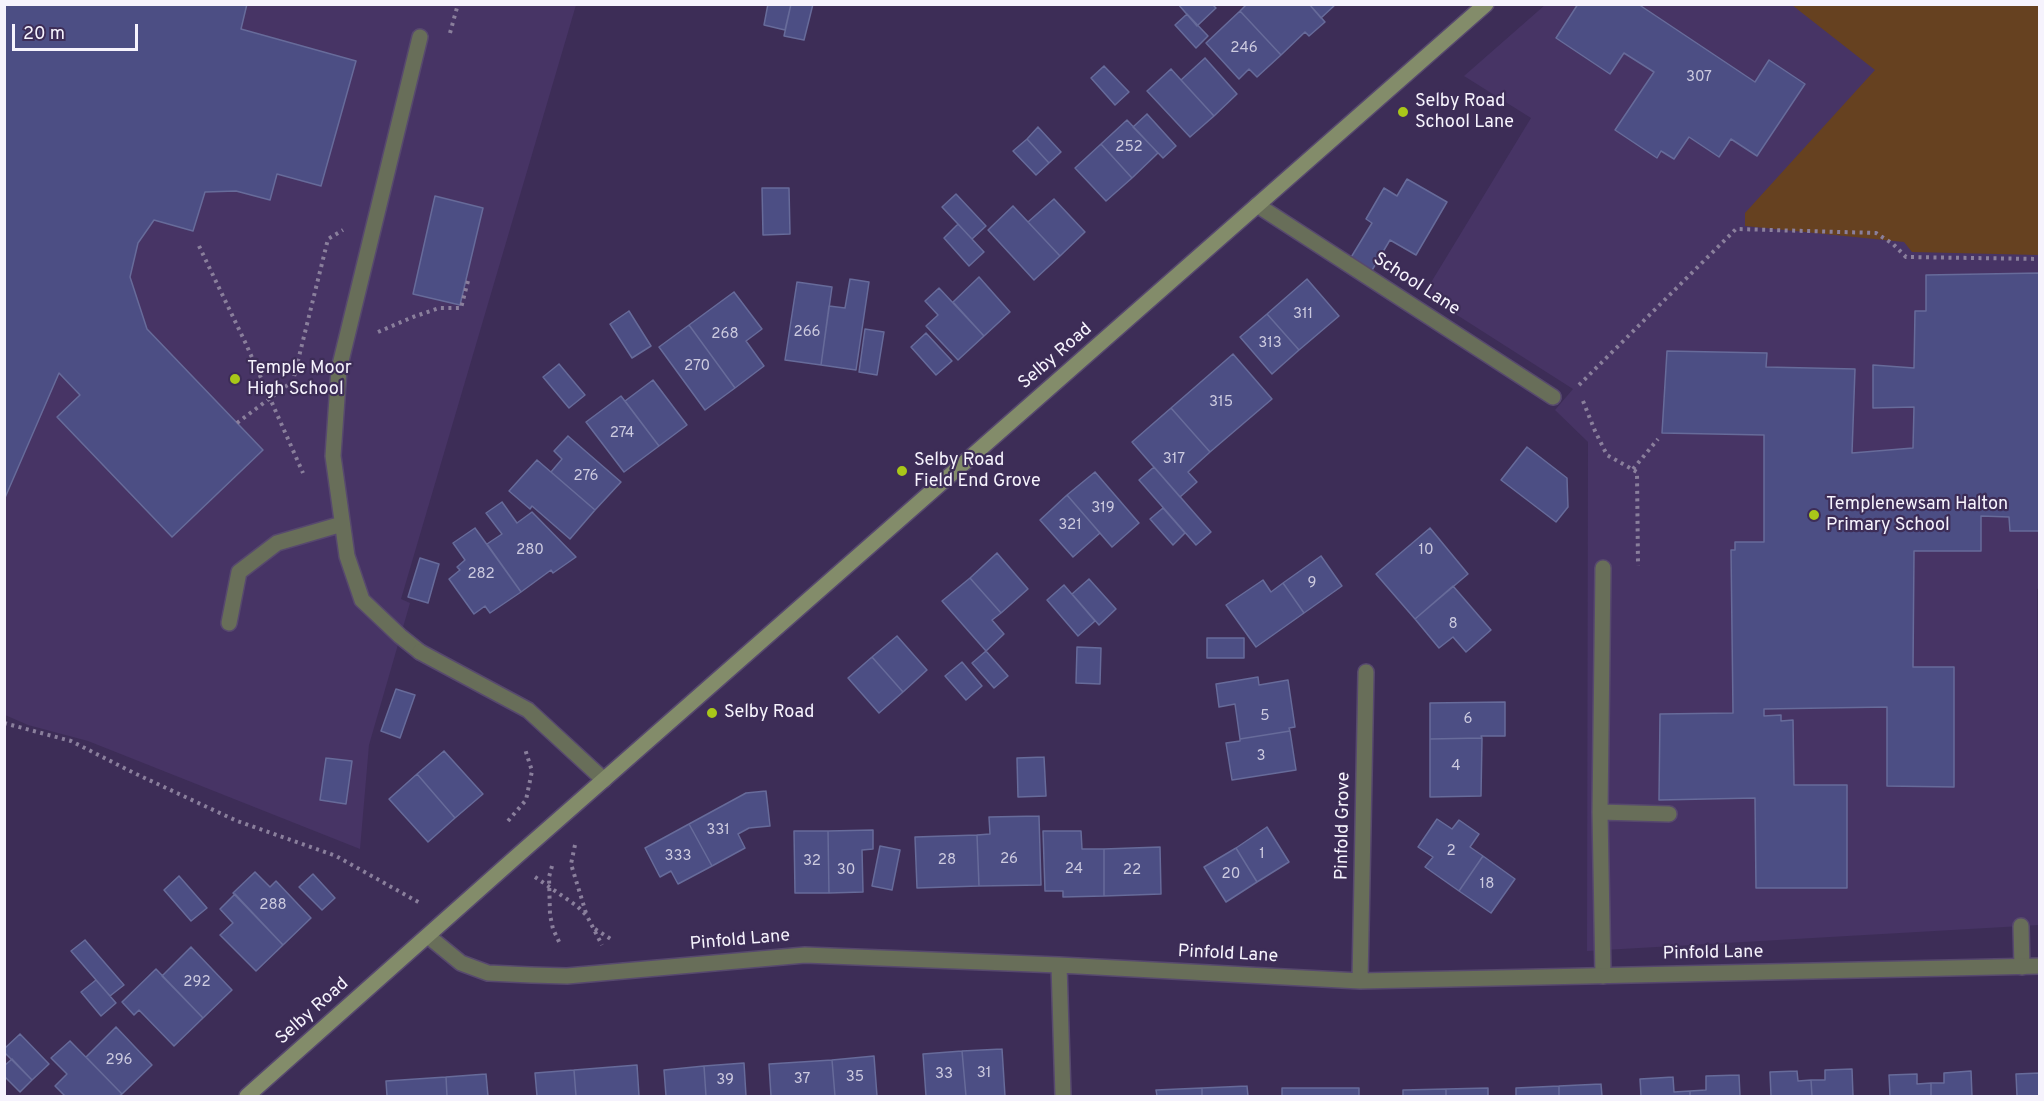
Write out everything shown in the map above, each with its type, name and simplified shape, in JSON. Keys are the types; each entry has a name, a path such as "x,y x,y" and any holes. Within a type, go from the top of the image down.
{"main road":[{"name":"Selby Road","path":"247,1096 447,917 1486,4"}],"street":[{"path":"420,37 339,369 333,456 347,556 362,600 400,636 420,652 528,710 604,780"},
{"name":"School Lane","path":"1257,206 1553,397"},
{"path":"229,623 239,572 277,543 342,525"},
{"path":"1603,568 1600,812 1603,976"},
{"name":"Pinfold Grove","path":"1360,981 1366,672"},
{"path":"1600,812 1669,814"},
{"path":"2021,926 2022,967"},
{"name":"Pinfold Lane","path":"428,936 461,963 488,973 567,976 805,955 1059,965 1360,981 2040,966"},
{"path":"1059,965 1063,1096"}],"path":[{"path":"449,35 458,4"},
{"path":"237,423 293,381 328,239 347,228"},
{"path":"1572,399 1580,385 1736,229 1876,233 1906,256 2040,259"},
{"path":"199,246 304,474"},
{"path":"343,353 380,331 413,316 439,308 461,308 470,277"},
{"path":"1553,397 1583,400 1607,455 1637,472 1638,566"},
{"path":"1633,469 1658,439"},
{"path":"4,723 71,741 237,821 336,856 447,917"},
{"path":"505,825 526,800 532,771 524,744"},
{"path":"575,845 571,864 575,882 587,916 607,954"},
{"path":"552,865 549,877 550,915 558,943 565,952"},
{"path":"537,878 577,906 587,916"},
{"path":"420,902 428,895"}],"shaded area":[{"name":"Temple Moor High School","path":"5,5 576,5 401,599 410,603 369,745 360,849 88,741 28,725 5,715"},
{"name":"Templenewsam Halton Primary School","path":"1545,5 2039,5 2040,588 2037,589 2039,925 1587,951 1588,442 1555,410 1573,389 1424,294 1531,118 1464,76"},
{"path":"1792,5 2039,5 2039,255 1912,252 1904,242 1745,226 1745,213 1875,70"}],"building":[{"name":"Temple Moor High School","path":"4,4 247,4 241,29 356,61 321,186 277,174 270,200 236,191 205,192 193,231 154,220 138,243 130,277 147,329 263,450 172,537 57,417 80,395 59,373 4,500"},
{"path":"768,4 791,4 785,30 764,25"},
{"path":"791,4 813,4 804,40 784,36"},
{"path":"1178,4 1212,4 1216,8 1197,26"},
{"path":"1247,4 1309,4 1325,22 1309,36 1305,32 1281,55 1240,11"},
{"path":"1309,4 1336,4 1321,18"},
{"path":"1578,4 1638,4 1755,82 1769,60 1805,84 1757,156 1731,139 1719,157 1689,137 1674,159 1661,151 1657,158 1615,130 1654,72 1624,53 1610,74 1556,38"},
{"path":"1240,11 1281,55 1257,77 1249,69 1239,79 1206,43"},
{"path":"1187,14 1208,36 1196,48 1175,25"},
{"path":"1205,58 1237,94 1214,116 1181,80"},
{"path":"1104,66 1129,92 1115,105 1091,78"},
{"path":"1171,69 1214,116 1190,137 1147,91"},
{"path":"1147,114 1176,146 1163,158 1133,127"},
{"path":"1127,120 1158,153 1132,178 1101,144"},
{"path":"1038,127 1061,152 1049,163 1027,139"},
{"path":"1027,139 1049,163 1036,175 1013,151"},
{"path":"1101,144 1132,178 1106,201 1075,168"},
{"path":"1407,179 1447,202 1416,255 1390,240 1371,272 1350,259 1372,223 1366,219 1384,188 1397,196"},
{"path":"762,188 789,188 790,234 763,235"},
{"path":"956,194 986,226 972,239 942,207"},
{"path":"435,196 483,208 460,305 413,294"},
{"path":"1054,199 1085,232 1060,256 1028,222"},
{"path":"1013,206 1060,256 1034,280 988,230"},
{"path":"958,224 984,252 969,266 944,238"},
{"path":"2040,273 2040,531 2010,531 2009,517 1981,516 1981,551 1914,551 1913,667 1954,667 1954,787 1887,786 1887,707 1764,709 1764,716 1781,715 1781,721 1793,720 1794,785 1847,785 1847,888 1756,888 1755,798 1659,800 1660,714 1733,713 1731,550 1735,550 1735,542 1764,542 1764,435 1662,433 1667,351 1767,353 1766,367 1855,369 1852,453 1913,448 1914,407 1873,408 1873,365 1914,368 1915,311 1926,311 1926,275"},
{"path":"979,277 1010,312 984,336 953,302"},
{"path":"850,279 869,282 856,370 821,365 829,306 845,308"},
{"path":"1307,279 1339,316 1299,350 1267,314"},
{"path":"797,282 832,287 821,365 785,360"},
{"path":"939,288 984,336 958,360 926,326 938,315 925,301"},
{"path":"734,292 762,329 746,341 764,366 735,388 689,325"},
{"path":"629,311 651,346 632,358 610,324"},
{"path":"1267,314 1299,350 1272,374 1240,337"},
{"path":"689,325 735,388 705,410 659,347"},
{"path":"865,329 884,332 877,375 859,372"},
{"path":"926,333 952,361 936,375 911,347"},
{"path":"1233,354 1272,399 1210,452 1171,408"},
{"path":"559,364 585,395 569,408 543,377"},
{"path":"653,380 687,425 659,446 625,401"},
{"path":"621,396 659,446 624,472 586,422"},
{"path":"1171,408 1210,452 1188,472 1197,482 1180,497 1132,442"},
{"path":"568,436 621,482 595,510 551,472 562,459 554,451"},
{"path":"1527,447 1567,478 1568,507 1556,522 1501,480"},
{"path":"537,460 595,510 570,539 532,506 530,509 509,491"},
{"path":"1154,467 1211,532 1196,545 1139,480"},
{"path":"1095,472 1139,523 1112,547 1067,495"},
{"path":"1067,495 1100,533 1073,557 1040,520"},
{"path":"502,502 517,523 532,512 576,557 553,573 551,570 521,592 487,544 502,534 486,513"},
{"path":"1163,508 1185,533 1173,545 1150,519"},
{"path":"475,528 521,592 490,613 485,606 474,614 449,579 460,570 457,567 465,560 453,543"},
{"path":"1430,528 1468,574 1415,619 1376,574"},
{"path":"997,553 1028,589 1001,613 970,578"},
{"path":"1321,556 1342,586 1304,613 1283,583"},
{"path":"420,558 439,564 428,603 408,597"},
{"path":"970,578 1001,613 992,620 1004,634 986,651 942,601"},
{"path":"1089,579 1116,609 1099,625 1072,594"},
{"path":"1263,580 1271,592 1283,583 1304,613 1256,647 1226,605"},
{"path":"1064,585 1095,621 1078,636 1047,600"},
{"path":"1453,586 1491,630 1466,652 1453,637 1439,648 1415,619"},
{"path":"897,636 927,670 903,692 872,657"},
{"path":"1207,638 1244,638 1244,658 1207,658"},
{"path":"1077,647 1101,648 1100,684 1076,683"},
{"path":"986,651 1008,676 994,688 972,663"},
{"path":"872,657 903,692 879,713 848,678"},
{"path":"962,662 982,686 966,700 945,676"},
{"path":"1258,677 1259,685 1288,680 1295,727 1289,728 1290,731 1240,739 1235,704 1219,707 1216,684"},
{"path":"396,689 415,695 400,738 381,731"},
{"path":"1505,702 1505,736 1430,739 1430,703"},
{"path":"1290,731 1296,770 1232,780 1226,743"},
{"path":"1482,738 1481,796 1430,797 1430,739"},
{"path":"444,751 483,794 455,818 417,774"},
{"path":"1044,757 1046,796 1018,797 1017,758"},
{"path":"326,758 352,761 346,804 320,800"},
{"path":"417,774 455,818 428,842 389,799"},
{"path":"766,791 770,826 749,828 738,834 745,848 712,866 689,824 746,793"},
{"path":"1039,816 1041,885 979,886 977,835 990,834 989,817"},
{"path":"1437,819 1452,829 1459,820 1479,834 1470,847 1483,856 1459,891 1425,867 1433,857 1418,847"},
{"path":"689,824 712,866 678,884 671,871 660,877 645,848"},
{"path":"1267,827 1289,862 1257,882 1236,848"},
{"path":"873,830 873,849 862,850 863,892 829,893 828,831"},
{"path":"794,831 828,831 829,893 795,893"},
{"path":"1043,831 1081,831 1082,849 1104,849 1104,896 1063,897 1063,891 1045,891"},
{"path":"977,835 979,886 917,888 915,837"},
{"path":"880,846 900,850 892,890 872,886"},
{"path":"1160,847 1161,894 1104,896 1104,849"},
{"path":"1236,848 1257,882 1226,902 1204,867"},
{"path":"1483,856 1515,879 1491,913 1459,891"},
{"path":"255,872 270,887 276,881 311,918 283,945 233,893"},
{"path":"313,874 335,898 322,910 299,887"},
{"path":"179,876 207,908 191,921 164,890"},
{"path":"235,894 283,945 256,971 220,935 233,923 220,909"},
{"path":"85,940 124,985 110,996 71,951"},
{"path":"191,947 232,990 203,1018 162,976"},
{"path":"156,969 203,1018 174,1046 139,1010 134,1015 122,1002"},
{"path":"96,980 116,1003 101,1016 81,992"},
{"path":"116,1027 152,1065 122,1094 86,1057"},
{"path":"20,1034 49,1064 32,1080 4,1052 4,1049"},
{"path":"70,1041 122,1094 119,1096 65,1096 55,1086 67,1074 51,1058"},
{"path":"1002,1049 1005,1096 966,1096 962,1051"},
{"path":"962,1051 966,1096 926,1096 923,1054"},
{"path":"874,1056 877,1096 835,1096 832,1060"},
{"path":"12,1059 32,1080 20,1092 4,1076 4,1066"},
{"path":"832,1060 835,1096 771,1096 769,1064"},
{"path":"744,1063 746,1096 706,1096 704,1066"},
{"path":"637,1065 639,1096 576,1096 574,1070"},
{"path":"704,1066 706,1096 666,1096 664,1070"},
{"path":"1852,1069 1853,1096 1812,1096 1811,1080 1825,1080 1825,1070"},
{"path":"574,1070 576,1096 537,1096 535,1073"},
{"path":"1797,1071 1798,1081 1811,1080 1812,1096 1771,1096 1770,1072"},
{"path":"1971,1071 1972,1096 1931,1096 1931,1083 1944,1083 1944,1073"},
{"path":"2040,1073 2040,1096 2017,1096 2016,1074"},
{"path":"486,1074 488,1096 447,1096 446,1077"},
{"path":"1917,1074 1917,1084 1931,1083 1931,1096 1890,1096 1889,1075"},
{"path":"1739,1075 1740,1096 1690,1096 1690,1091 1706,1090 1706,1076"},
{"path":"446,1077 447,1096 387,1096 386,1081"},
{"path":"1673,1077 1674,1092 1690,1091 1690,1096 1641,1096 1640,1079"},
{"path":"1601,1084 1602,1096 1559,1096 1559,1086"},
{"path":"1247,1086 1248,1096 1202,1096 1202,1088"},
{"path":"1559,1086 1559,1096 1516,1096 1516,1088"},
{"path":"1202,1088 1202,1096 1157,1096 1156,1090"},
{"path":"1282,1088 1359,1088 1359,1096 1282,1096"},
{"path":"1488,1088 1488,1096 1446,1096 1446,1089"},
{"path":"1446,1089 1446,1096 1403,1096 1403,1090"}],"place":[{"name":"Selby Road School Lane","path":"1403,112"},
{"name":"Temple Moor High School","path":"235,379"},
{"name":"Selby Road Field End Grove","path":"902,471"},
{"name":"Templenewsam Halton Primary School","path":"1814,515"},
{"name":"Selby Road","path":"712,713"}]}
